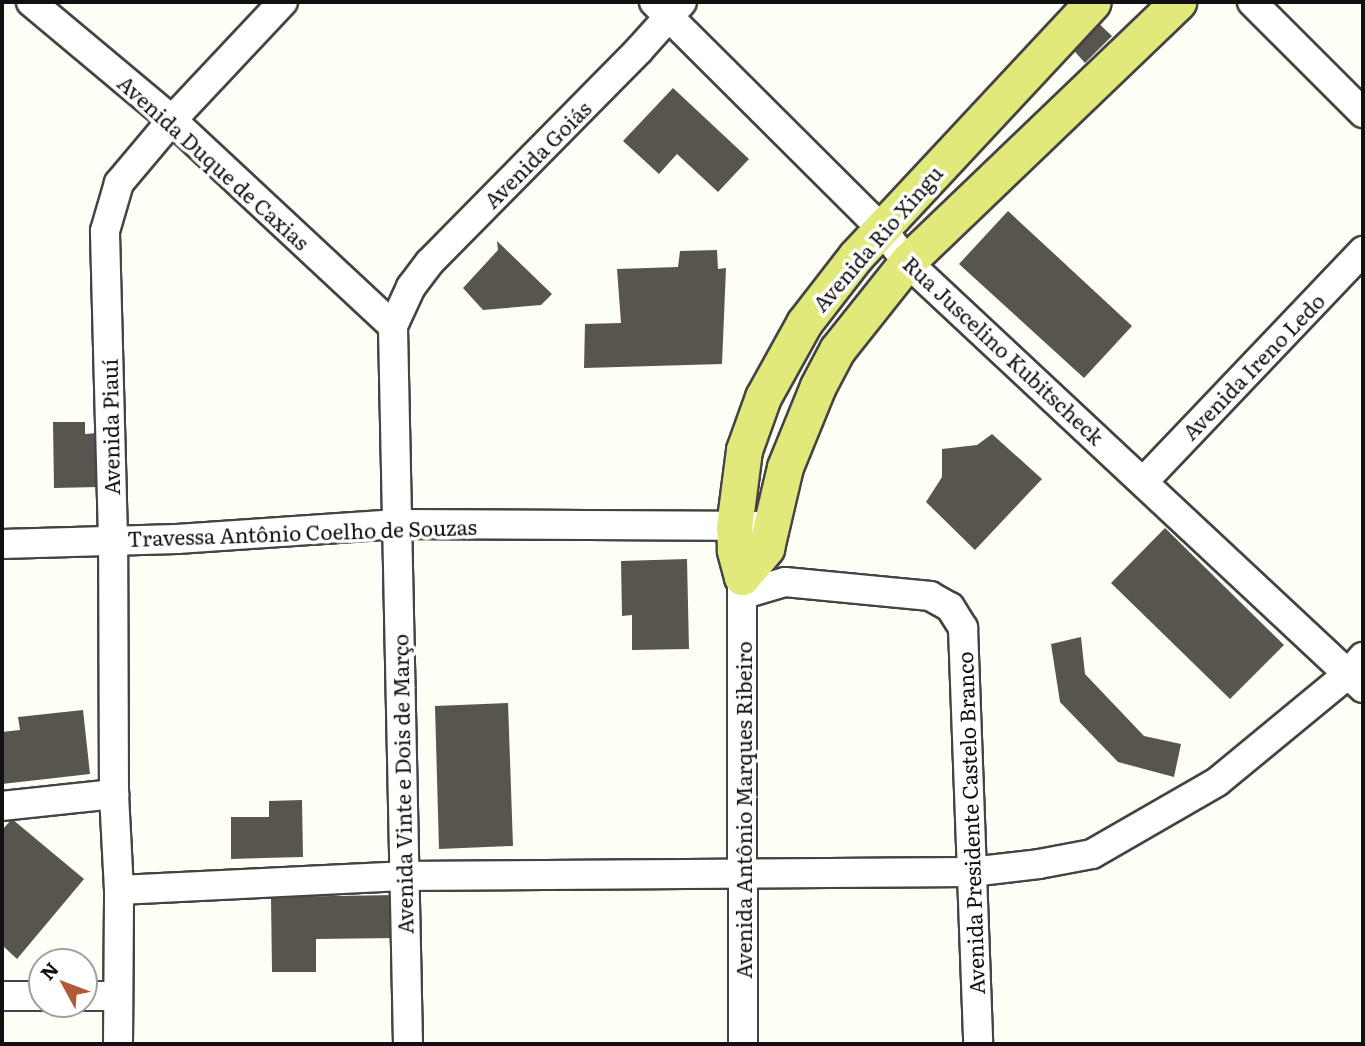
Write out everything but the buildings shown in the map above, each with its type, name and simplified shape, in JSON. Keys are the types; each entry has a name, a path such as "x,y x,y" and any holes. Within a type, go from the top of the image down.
{"main road":[{"name":"Avenida Rio Xingu","path":"743,585 734,527 744,450 763,397 804,323 856,256 1093,2"},
{"name":"Avenida Rio Xingu","path":"743,585 766,548 785,467 818,386 837,350 907,262 1178,2"}],"street":[{"name":"Avenida Duque de Caxias","path":"31,2 172,120 396,318"},
{"name":"Avenida Piauí","path":"118,1044 119,890 114,794 113,539 105,231 119,183 172,120 283,2"},
{"path":"1252,2 1363,113"},
{"name":"Rua Juscelino Kubitscheck","path":"668,6 882,229 907,262 1144,481 1358,673"},
{"name":"Avenida Goiás","path":"396,318 430,262 639,50 668,6"},
{"name":"Avenida Ireno Ledo","path":"1144,481 1363,251"},
{"name":"Avenida Vinte e Dois de Março","path":"396,318 397,524 408,1044"},
{"name":"Travessa Antônio Coelho de Souzas","path":"2,544 177,539 397,524 770,526"},
{"name":"Avenida Presidente Castelo Branco","path":"743,585 785,582 930,596 950,607 963,628 978,1044"},
{"name":"Avenida Antônio Marques Ribeiro","path":"743,585 743,1044"},
{"path":"119,890 403,876 971,872 1092,854 1217,782 1358,673"},
{"path":"2,806 114,794"},
{"path":"2,996 28,996"},
{"path":"98,996 118,996"}]}
